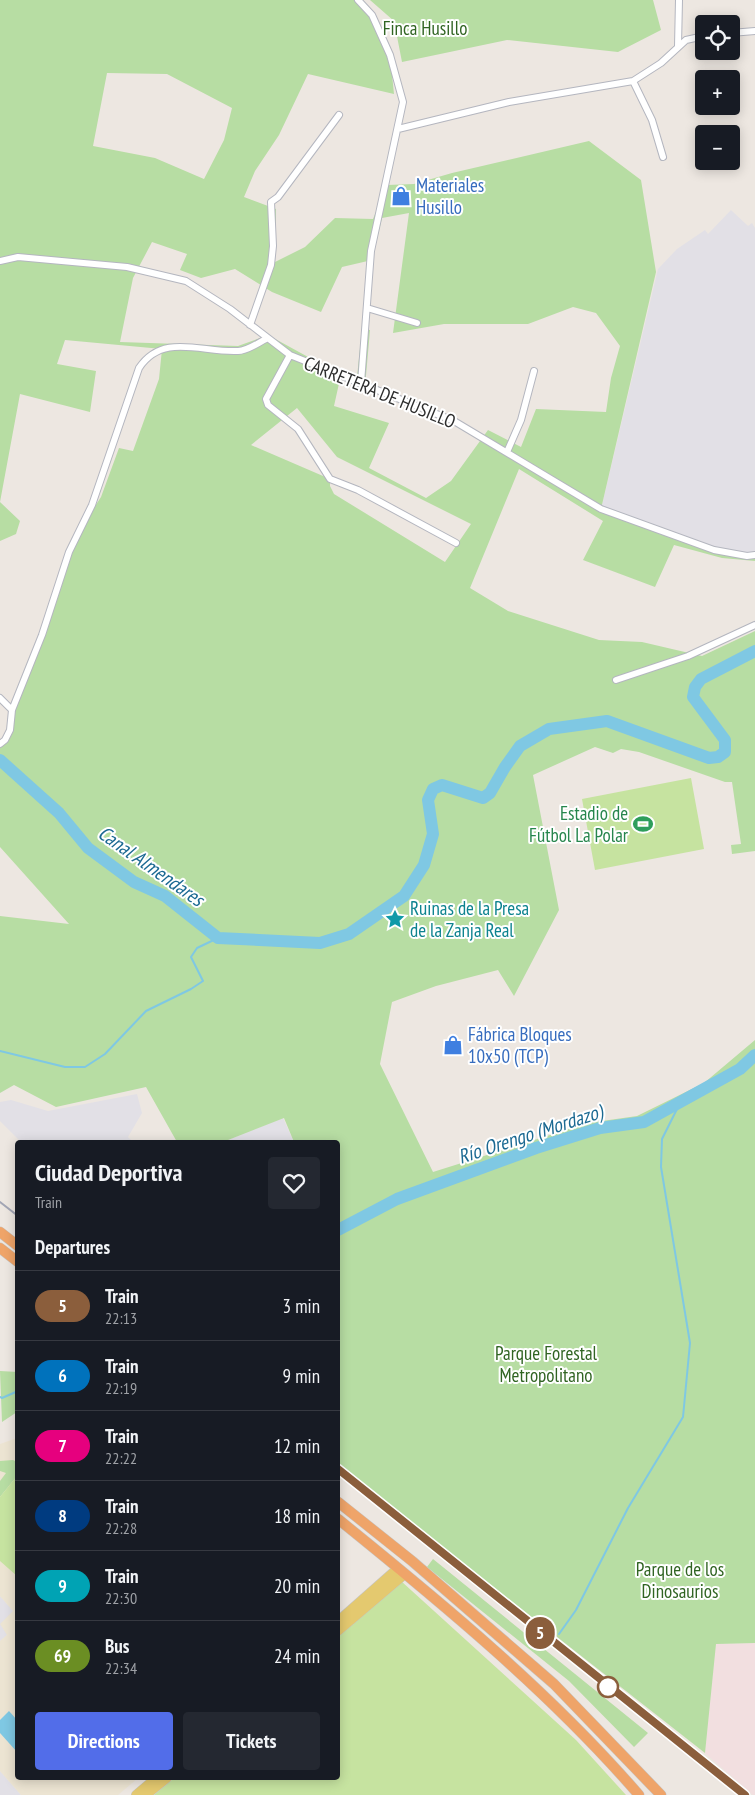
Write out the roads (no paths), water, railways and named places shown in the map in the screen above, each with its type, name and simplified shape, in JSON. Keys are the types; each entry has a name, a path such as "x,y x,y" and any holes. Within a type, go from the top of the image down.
{"highway":[{"path":"0,1232 15,1244"},
{"path":"0,1248 15,1260"},
{"path":"340,1504 385,1539 554,1684 661,1795"},
{"path":"340,1521 404,1573 557,1708 603,1754 639,1795"},
{"path":"385,1539 404,1573"},
{"path":"404,1573 414,1566 431,1578"}],"main road":[{"path":"340,1620 404,1573"},
{"path":"340,1628 404,1573"},
{"path":"136,1795 154,1780"},
{"path":"146,1795 165,1780"}],"street":[{"path":"358,0 372,15 390,55 403,102 371,251 361,383"},
{"path":"678,0 678,46"},
{"path":"740,32 755,31"},
{"path":"398,129 509,102 633,81 661,63 686,40 695,38"},
{"path":"633,81 652,120 663,157"},
{"path":"250,325 271,265 273,246 271,202 278,198 339,115"},
{"name":"CARRETERA DE HUSILLO","path":"0,261 18,257 127,267 186,282 230,309 266,339 290,355 442,415 601,509 714,550 747,556 755,555"},
{"path":"367,308 417,323"},
{"path":"3,742 10,730 12,710 42,635 69,552 92,505 139,368 145,360 159,349 175,347 240,352 266,339"},
{"path":"290,355 266,399 268,405 298,429 330,479 358,490 456,544"},
{"path":"507,452 521,420 534,371"},
{"path":"616,680 688,656 755,625"},
{"path":"0,698 12,710"}],"water":[{"path":"9,1711 15,1718 15,1750 0,1733 0,1720"}],"waterway":[{"name":"Canal Almendares","path":"0,760 59,813 88,848 134,882 165,896 218,938 320,943 349,934 404,896 424,865 433,834 428,800 433,789 442,785 483,798 490,793 520,746 549,729 607,721 709,758 718,757 725,752 725,740 693,697 695,687 701,679 755,651"},
{"path":"0,1051 65,1067 85,1067 105,1054 146,1011 203,981 191,957 197,948 218,938"},
{"name":"Río Orengo (Mordazo)","path":"340,1229 397,1199 536,1148 600,1128 644,1122 740,1069 755,1055"},
{"path":"559,1634 576,1610 628,1508 683,1417 690,1343 661,1167 662,1139 680,1103"},
{"path":"0,1397 2,1398 15,1392"}],"railway":[{"path":"0,1202 15,1214"},
{"path":"340,1471 745,1795"}],"train":[{"name":"5","path":"340,1471 487,1591 745,1795"}],"place":[{"name":"Materiales Husillo","path":"401,196"},
{"name":"Estadio de Fútbol La Polar","path":"643,824"},
{"name":"Ruinas de la Presa de la Zanja Real","path":"395,919"},
{"name":"Fábrica Bloques 10x50 (TCP)","path":"453,1045"}],"park label":[{"name":"Finca Husillo","path":"425,28"},
{"name":"Parque Forestal Metropolitano","path":"546,1364"},
{"name":"Parque de los Dinosaurios","path":"680,1580"}]}
